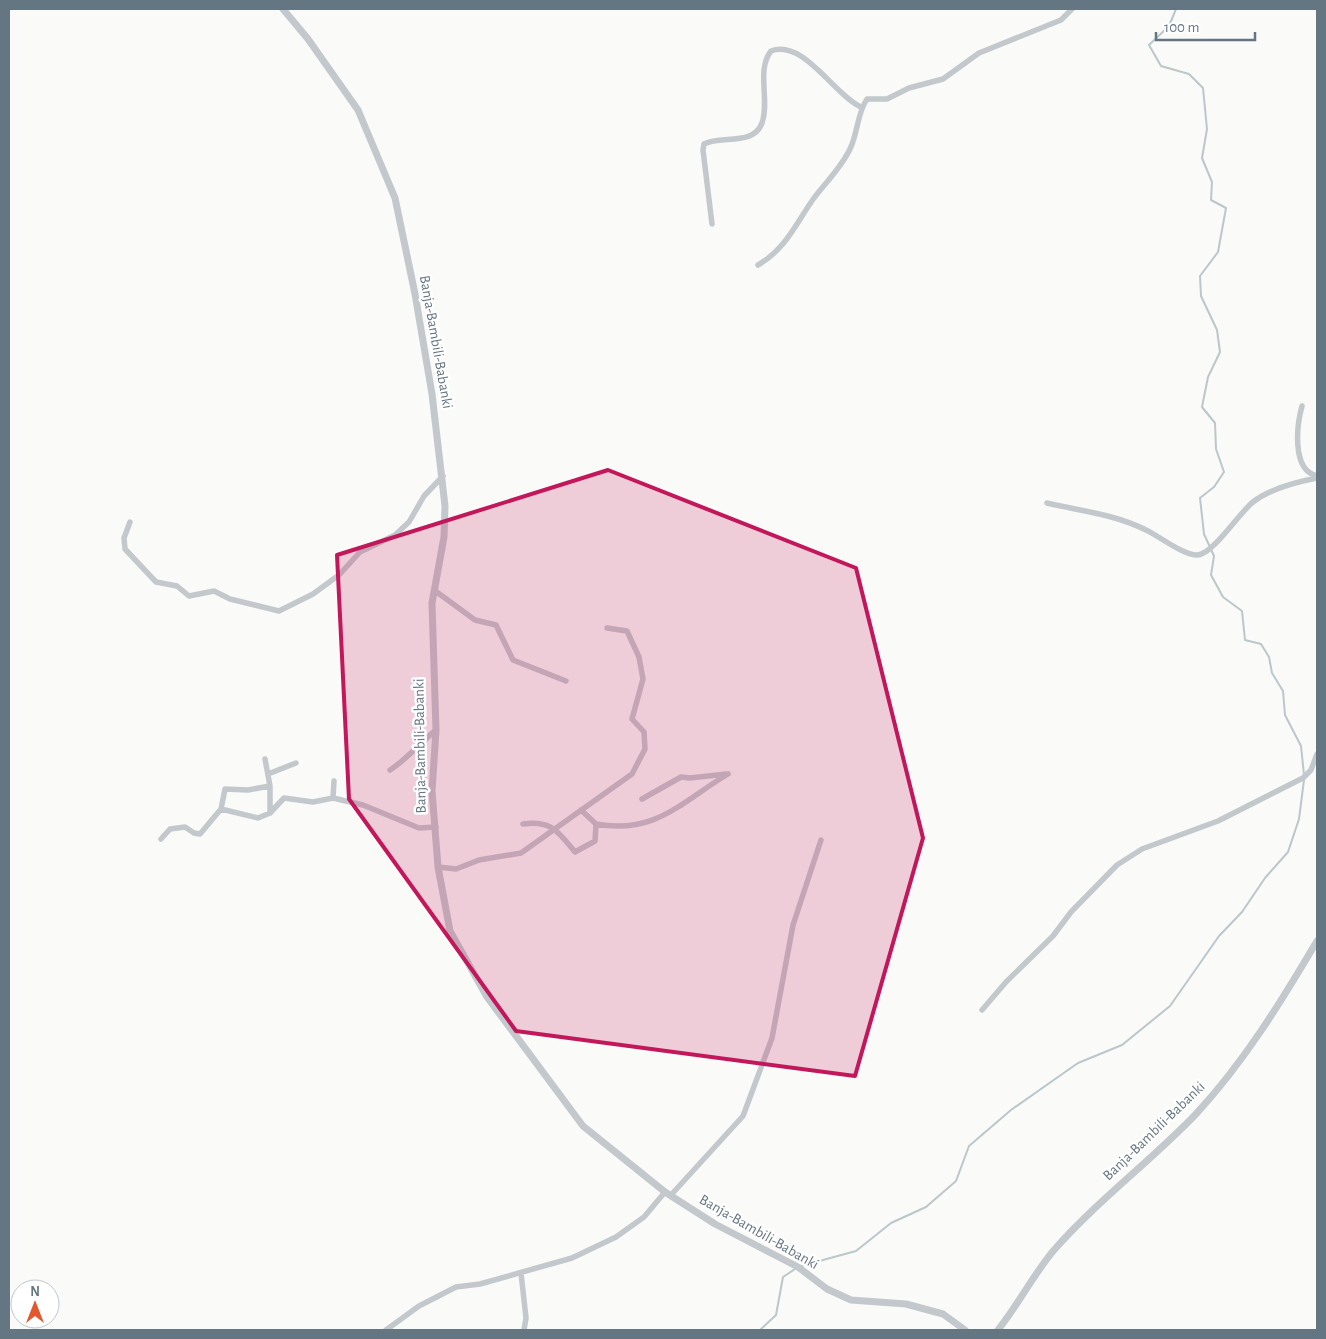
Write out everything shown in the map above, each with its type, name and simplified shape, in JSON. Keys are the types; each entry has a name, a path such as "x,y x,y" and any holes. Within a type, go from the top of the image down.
{"street":[{"name":"Banja-Bambili-Babanki","path":"283,9 308,39 358,110 395,198 432,394 445,506 444,537 434,590 432,641 436,730 432,792 438,866 450,931 488,997 583,1126 668,1194 715,1224 798,1267 827,1289 850,1300 906,1304 943,1314 965,1330"},
{"path":"758,265 773,256 788,240 814,198 832,178 850,149 858,129 861,107 867,99 887,99 909,88 942,79 979,54 1061,20 1072,9"},
{"path":"712,224 703,150 704,144 741,138 756,132 762,123 765,99 764,74 771,51 796,52 827,78 847,99 861,107"},
{"path":"1302,406 1298,436 1300,456 1305,468 1317,477"},
{"path":"130,522 124,538 125,549 156,582 177,586 189,596 214,590 230,599 279,611 313,594 332,580 360,552 395,535 408,522 424,496 443,476"},
{"path":"1047,502 1118,518 1147,530 1182,550 1197,555 1206,552 1253,502 1274,490 1317,477"},
{"path":"434,590 475,620 496,625 513,660 566,681"},
{"path":"438,866 456,869 479,860 521,853 632,774 645,749 644,732 632,719 643,679 639,657 627,631 607,628"},
{"path":"390,770 405,761 410,752 436,730"},
{"path":"982,1010 1006,982 1053,936 1071,912 1117,865 1142,849 1218,821 1304,778 1311,770 1317,754"},
{"path":"265,759 270,786 270,813"},
{"path":"268,774 296,763"},
{"path":"581,810 596,824 612,827 634,826 660,819 728,774 690,778 681,776 642,798"},
{"path":"332,798 334,781"},
{"path":"162,839 170,829 185,827 194,833 200,834 221,809 226,789 248,790 270,786"},
{"path":"221,809 258,818 270,813 284,798 313,802 332,798 363,805 419,828 436,827"},
{"path":"523,824 538,822 556,829 575,852 595,841 596,824"},
{"path":"386,1330 419,1306 456,1287 480,1284 572,1258 616,1237 644,1218 743,1116 772,1038 793,925 821,840"},
{"name":"Banja-Bambili-Babanki","path":"998,1330 1053,1252 1074,1228 1096,1205 1194,1115 1218,1089 1272,1017 1317,941"},
{"path":"521,1273 525,1299 524,1330"}],"highlighted area":[{"path":"608,470 856,568 923,838 855,1076 516,1031 349,799 337,555"}],"waterway":[{"path":"1176,9 1169,26 1149,45 1161,66 1189,74 1203,88 1207,129 1202,158 1212,182 1211,200 1226,208 1218,252 1200,276 1201,296 1217,330 1220,352 1208,377 1202,407 1215,423 1216,449 1224,472 1214,487 1200,498 1204,534 1214,556 1211,575 1223,597 1242,611 1245,640 1261,644 1269,657 1272,673 1283,691 1285,715 1301,746 1304,775"},
{"path":"801,1266 856,1251 891,1223 926,1207 956,1181 969,1146 1011,1110 1078,1063 1122,1045 1170,1006 1219,936 1242,912 1265,878 1288,852 1299,819 1304,780"},
{"path":"760,1330 776,1315 783,1277 795,1269"}]}
